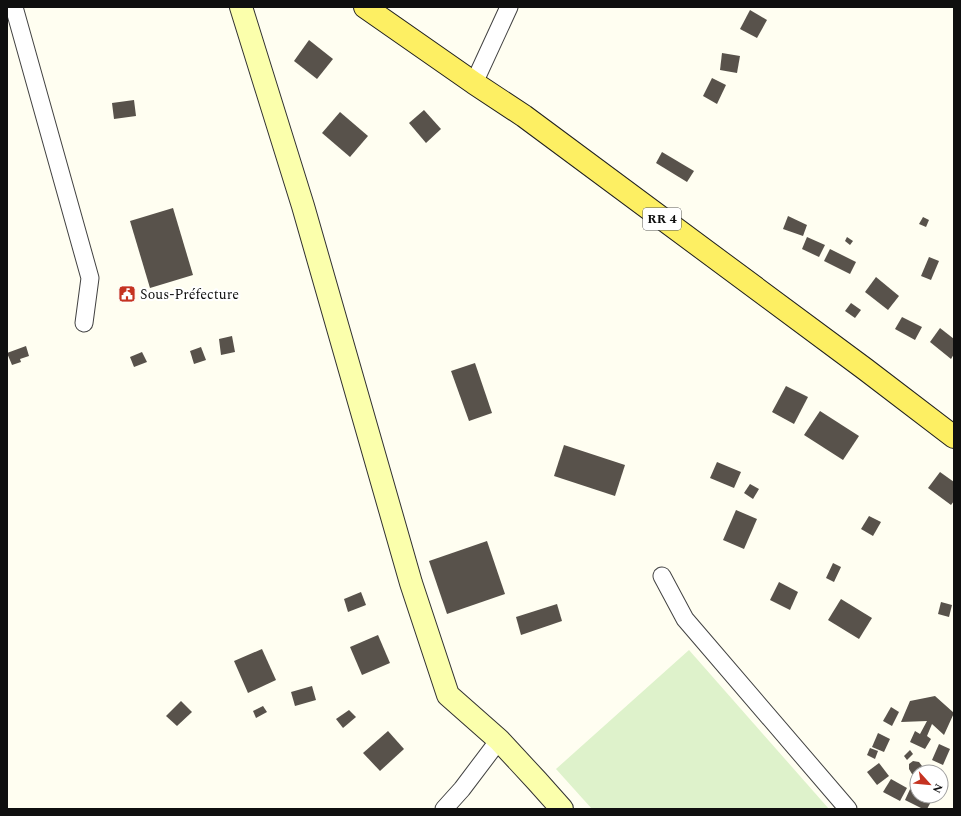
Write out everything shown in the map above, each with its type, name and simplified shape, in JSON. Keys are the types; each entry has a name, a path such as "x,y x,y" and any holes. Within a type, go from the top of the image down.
{"main road":[{"name":"RR 4","path":"365,7 524,116 865,368 954,437"}],"street":[{"path":"14,7 90,278 84,323"},
{"path":"241,7 303,206 411,583 448,695 499,740 562,809"},
{"path":"474,83 508,7"},
{"path":"662,576 685,619 848,809"},
{"path":"444,809 462,789 499,740"}],"green space":[{"path":"689,650 829,809 592,809 556,769"}],"building":[{"path":"750,10 767,20 757,38 740,29"},
{"path":"309,40 333,59 317,79 294,61"},
{"path":"722,53 740,56 737,73 720,70"},
{"path":"712,78 726,85 717,104 703,96"},
{"path":"134,100 136,116 114,119 112,103"},
{"path":"424,110 441,129 426,143 409,123"},
{"path":"340,112 368,136 350,157 322,133"},
{"path":"662,152 694,171 687,182 656,163"},
{"path":"173,208 193,275 150,288 130,221"},
{"path":"788,216 807,225 803,236 783,229"},
{"path":"923,217 929,220 926,227 919,224"},
{"path":"807,237 825,245 819,257 802,249"},
{"path":"847,237 853,241 850,245 845,241"},
{"path":"830,249 856,262 850,274 824,261"},
{"path":"929,257 939,261 931,280 921,276"},
{"path":"876,277 899,296 888,310 865,292"},
{"path":"851,303 861,310 855,318 845,311"},
{"path":"902,317 922,327 915,340 895,329"},
{"path":"940,328 954,339 954,354 951,359 930,342"},
{"path":"232,336 235,352 221,355 219,339"},
{"path":"26,346 29,356 20,359 21,362 12,365 7,353"},
{"path":"201,347 206,360 194,364 190,351"},
{"path":"142,352 147,362 134,367 130,357"},
{"path":"475,363 492,413 469,421 451,371"},
{"path":"786,386 808,397 794,424 772,412"},
{"path":"820,411 859,436 843,460 804,435"},
{"path":"564,445 625,465 615,496 554,476"},
{"path":"717,462 741,472 734,488 710,478"},
{"path":"940,472 954,482 954,501 951,505 928,488"},
{"path":"750,484 759,489 753,499 744,493"},
{"path":"736,510 757,519 744,549 723,540"},
{"path":"869,516 881,522 873,536 861,529"},
{"path":"487,541 505,594 447,614 429,561"},
{"path":"833,563 841,567 834,582 826,578"},
{"path":"779,582 798,592 790,610 770,600"},
{"path":"361,592 366,605 348,612 344,599"},
{"path":"841,599 872,618 859,639 828,620"},
{"path":"941,602 952,605 949,617 938,614"},
{"path":"557,604 562,621 521,635 516,617"},
{"path":"378,635 390,663 362,675 350,647"},
{"path":"262,649 276,680 248,693 234,661"},
{"path":"312,686 316,700 295,706 291,692"},
{"path":"935,696 954,713 944,735 932,724 927,736 931,739 925,749 910,742 915,731 920,734 927,721 901,722 910,701"},
{"path":"181,701 192,712 177,726 166,716"},
{"path":"263,706 267,712 256,718 253,711"},
{"path":"891,707 899,712 892,726 883,721"},
{"path":"349,710 356,717 343,728 336,719"},
{"path":"388,731 404,749 380,771 363,753"},
{"path":"878,733 890,739 884,752 872,747"},
{"path":"939,744 950,749 943,764 932,760"},
{"path":"870,748 878,751 875,759 867,755"},
{"path":"910,750 913,754 907,760 904,756"},
{"path":"913,761 919,762 920,764 909,764"},
{"path":"879,763 889,776 877,785 867,772"},
{"path":"891,779 907,788 900,801 883,792"},
{"path":"909,791 909,802 905,800"},
{"path":"913,804 930,804 927,809 923,809"}],"place":[{"name":"Sous-Préfecture","path":"127,294"}]}
